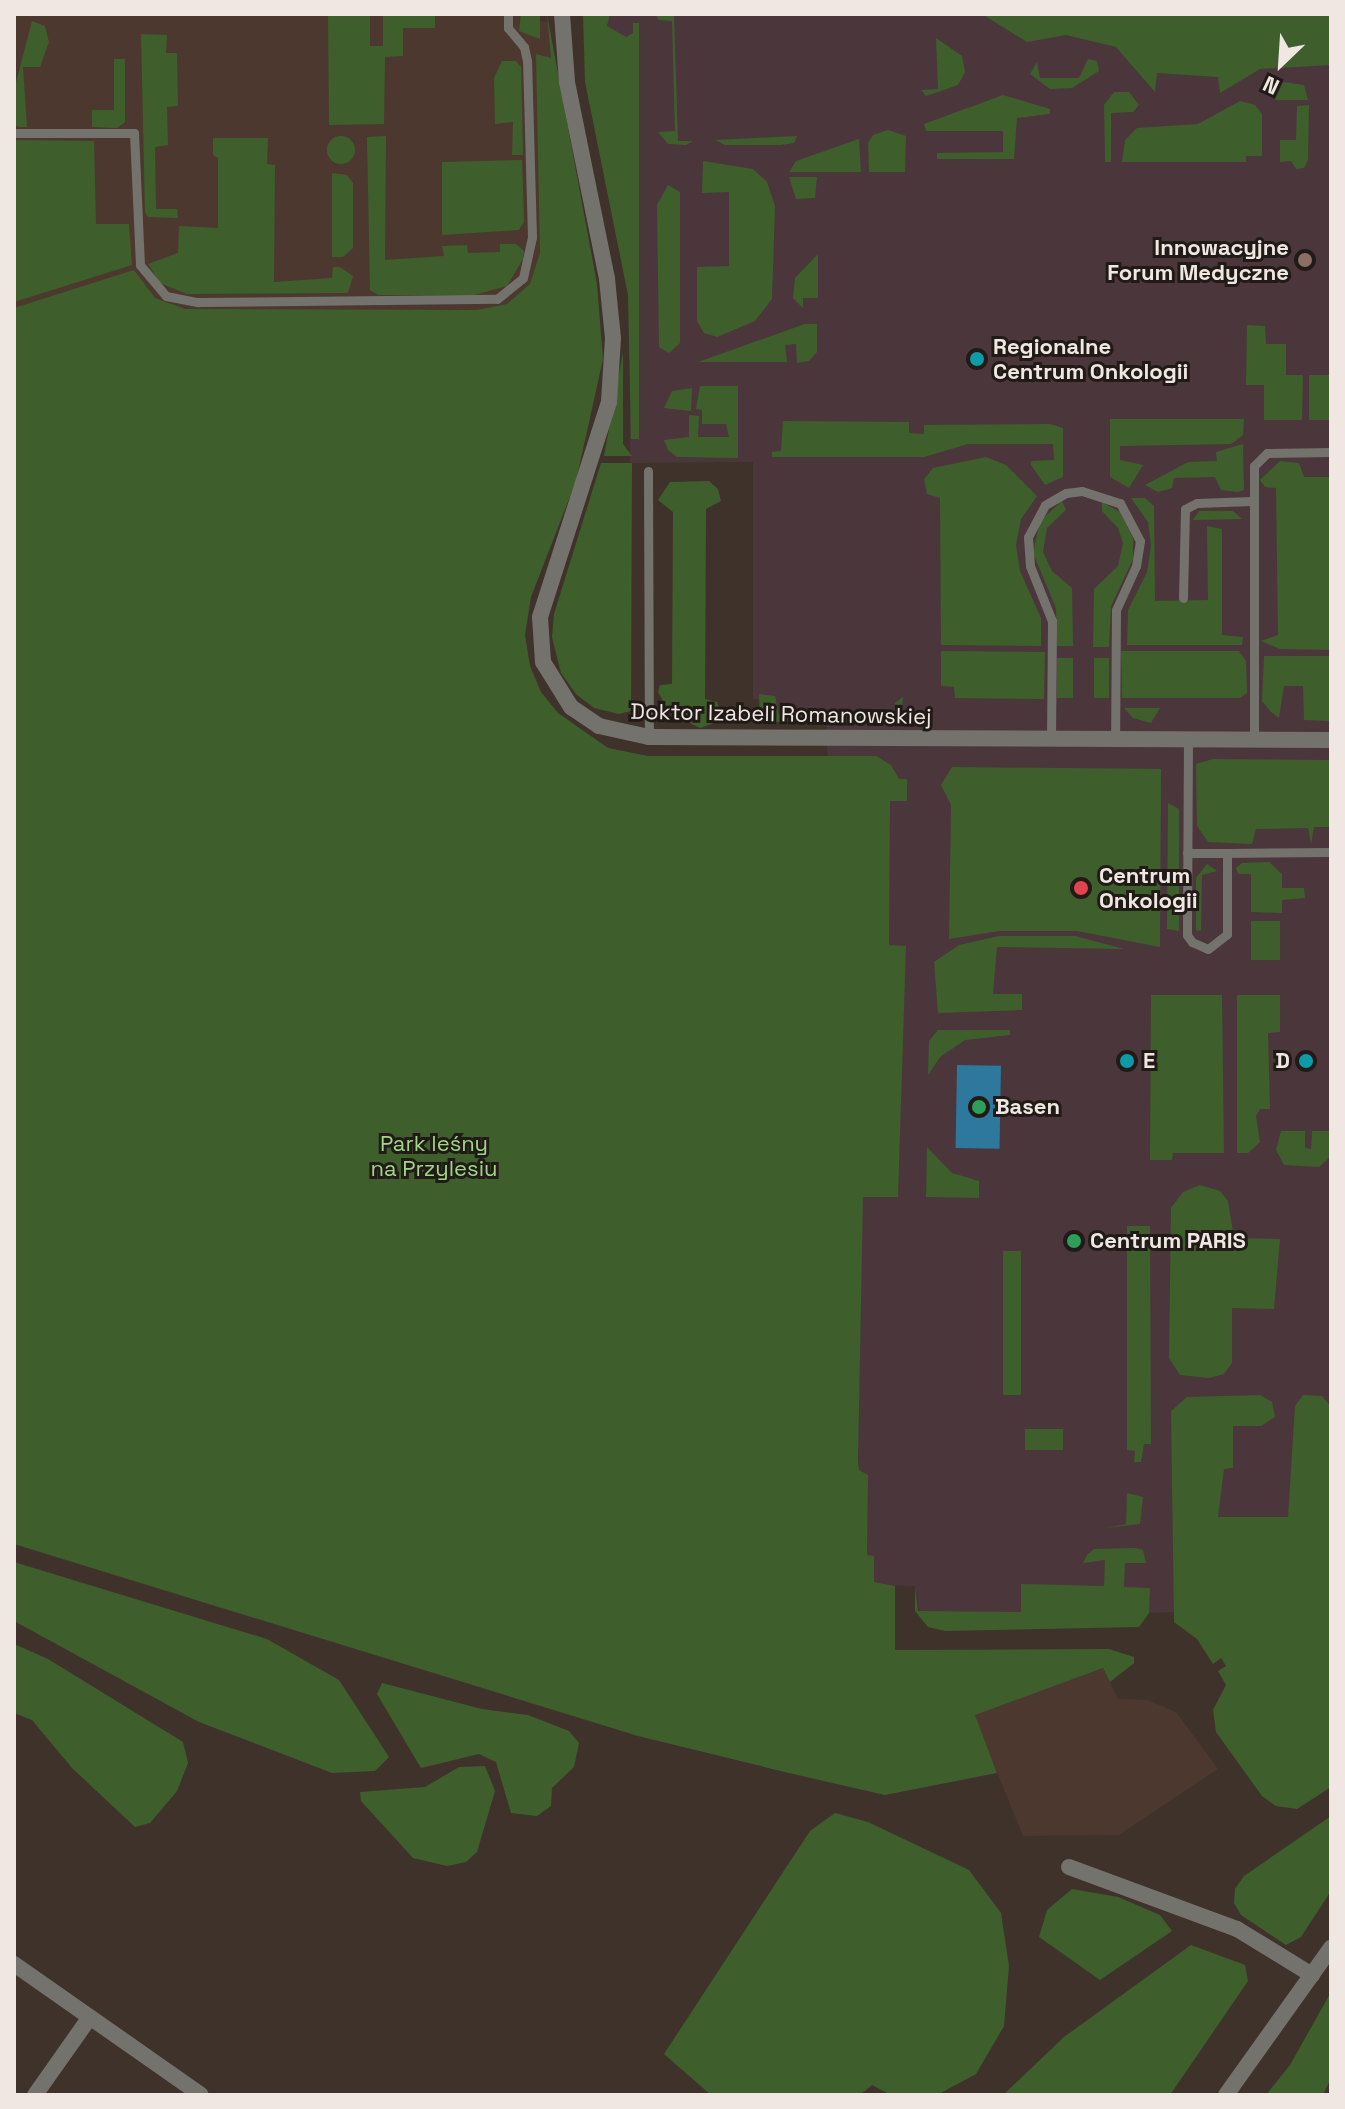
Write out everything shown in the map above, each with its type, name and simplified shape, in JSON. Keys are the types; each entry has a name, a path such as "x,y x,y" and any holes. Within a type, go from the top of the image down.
{"street":[{"name":"Doktor Izabeli Romanowskiej","path":"562,14 567,82 607,279 613,353 609,402 545,598 539,648 548,676 571,707 599,726 649,737 1331,740"},
{"path":"1069,1867 1237,1929 1312,1975"},
{"path":"1226,2095 1331,1948"},
{"path":"14,1964 201,2095"},
{"path":"35,2095 90,2017"}],"lane":[{"path":"14,133 134,133 140,265 166,296 198,302 497,299 523,278 532,237 527,61 524,47 508,28 508,14"},
{"path":"1254,741 1254,466 1267,453 1331,452"},
{"path":"648,471 649,737"},
{"path":"1051,739 1052,621 1030,566 1028,537 1045,505 1066,493 1082,491 1120,503 1140,541 1136,566 1116,610 1115,739"},
{"path":"1183,598 1185,509 1197,503 1252,501"},
{"path":"1188,739 1187,935 1208,949 1227,934 1227,853"},
{"path":"1187,853 1331,852"}],"shaded area":[{"path":"14,14 540,14 540,21 548,22 553,77 548,406 14,376"},
{"name":"Centrum Onkologii","path":"606,14 1331,14 1331,1530 1193,1612 920,1616 915,1586 864,1585 826,720 764,720 765,700 753,699 753,462 630,463 631,233"},
{"path":"1103,1668 1118,1699 1148,1700 1176,1712 1218,1769 1119,1835 1023,1836 974,1715"}],"green space":[{"path":"328,14 370,14 370,46 383,46 383,14 457,14 435,16 435,28 403,28 403,56 385,57 384,124 329,125"},
{"path":"521,14 540,14 540,39 519,31"},
{"name":"Park leśny na Przylesiu","path":"547,14 597,284 603,359 576,481 531,597 525,635 530,666 541,692 558,713 608,748 648,756 876,756 891,765 899,779 907,779 907,801 890,801 889,945 906,946 898,1197 863,1197 858,1460 859,1470 868,1475 867,1555 874,1556 874,1582 895,1586 895,1650 1109,1649 1134,1657 1134,1663 1110,1682 1103,1668 975,1715 997,1773 885,1795 789,1773 638,1736 14,1544 14,308 134,270 155,298 185,309 477,310 507,304 530,284 540,253 536,54 551,58"},
{"path":"583,14 610,14 607,26 626,37 633,33 633,23 639,23 639,439 631,439 628,295 585,82"},
{"path":"655,14 674,14 678,141 693,141 686,145 668,144 658,132 675,131 672,21 659,20"},
{"path":"982,14 1331,14 1331,65 1260,69 1220,93 1218,77 1157,73 1155,92 1116,47 1066,35 1027,42"},
{"path":"32,21 45,26 49,42 40,67 23,67 27,127 20,127 14,126 14,90"},
{"path":"141,34 167,35 166,53 177,53 178,106 167,107 168,145 155,147 156,209 177,209 178,218 148,217 145,212"},
{"path":"936,38 962,56 965,72 958,85 926,96 921,90 938,89"},
{"path":"114,59 125,59 125,122 117,128 92,127 92,110 114,110"},
{"path":"1088,59 1097,61 1099,71 1072,88 1050,89 1030,74 1037,62 1040,78 1079,78"},
{"path":"502,61 516,61 521,67 523,155 512,155 513,122 495,124 494,78"},
{"path":"1283,82 1304,85 1308,100 1275,100"},
{"path":"1114,92 1129,92 1139,105 1133,112 1111,113 1111,162 1105,162 1104,105"},
{"path":"1003,95 1050,109 1050,114 1017,118 1014,159 937,159 937,153 1003,152 1003,131 926,131 924,124"},
{"path":"1240,101 1255,105 1262,114 1262,156 1246,156 1246,162 1122,162 1125,140 1137,128 1198,124"},
{"path":"1309,105 1308,160 1304,168 1296,169 1291,161 1280,162 1280,140 1296,140 1297,106"},
{"path":"888,130 906,136 905,172 869,172 868,143 873,135"},
{"path":"341,136 351,140 355,150 351,160 341,164 331,160 327,150 331,140"},
{"path":"386,136 385,260 444,256 442,246 467,245 468,253 500,252 500,244 516,244 524,251 523,259 507,286 474,295 378,295 370,290 367,137"},
{"path":"797,136 794,143 781,145 725,145 715,140"},
{"path":"213,138 268,138 267,164 275,165 274,282 332,278 333,267 340,267 353,276 348,293 187,294 160,283 148,264 178,253 179,226 218,228 218,158 213,155"},
{"path":"859,139 861,172 789,172 796,161"},
{"path":"14,140 94,141 96,224 129,224 132,265 14,302"},
{"path":"522,160 524,222 519,230 442,235 442,162"},
{"path":"703,161 753,169 767,182 775,206 772,299 755,321 717,337 704,333 697,321 697,267 729,266 729,192 702,193"},
{"path":"332,173 347,175 353,183 353,248 343,257 332,257"},
{"path":"789,177 817,177 815,198 796,199"},
{"path":"668,185 680,192 680,343 669,353 659,347 657,205"},
{"path":"818,254 818,298 803,298 803,308 793,298 795,278"},
{"path":"805,324 817,324 817,352 809,361 797,363 796,344 785,345 787,362 698,362"},
{"path":"1247,325 1265,326 1266,344 1286,344 1286,375 1303,375 1302,420 1264,420 1264,385 1246,385"},
{"path":"623,352 623,444 632,456 604,456"},
{"path":"1309,375 1331,375 1331,420 1309,420"},
{"path":"700,386 738,386 738,458 677,457 668,450 664,440 689,437 689,415 699,416 698,437 729,437 726,424 702,424 702,410 696,409"},
{"path":"692,388 691,411 664,408 672,391"},
{"path":"1110,419 1244,419 1243,435 1231,444 1120,446 1120,460 1143,465 1129,488 1110,477"},
{"path":"783,421 909,422 909,433 924,434 924,425 1050,424 1063,428 1063,477 1045,485 1031,465 1031,461 1054,460 1053,444 968,444 924,457 772,457 772,452 781,451"},
{"path":"1243,444 1244,490 1221,490 1215,477 1174,478 1172,488 1158,492 1145,485 1188,462 1217,461 1216,452"},
{"path":"986,457 1006,465 1037,496 1021,519 1016,545 1020,571 1041,618 1041,646 941,645 940,498 927,494 924,479 933,468"},
{"path":"1280,461 1299,463 1304,477 1331,477 1331,650 1280,649 1261,641 1278,635 1276,488 1265,487 1260,480"},
{"path":"601,463 632,463 631,711 619,714 594,708 576,694 561,673 552,637 554,614"},
{"path":"709,481 718,489 721,501 706,509 705,699 717,702 720,710 714,723 700,728 670,713 658,692 660,685 672,684 673,512 658,500 670,482"},
{"path":"1131,498 1145,498 1154,506 1155,601 1208,600 1207,526 1222,529 1222,635 1243,637 1242,645 1127,645 1128,610 1147,572 1151,546 1148,522"},
{"path":"1062,501 1066,510 1047,528 1043,552 1052,571 1072,588 1073,646 1057,646 1056,608 1033,553 1040,521"},
{"path":"1102,502 1120,512 1133,538 1133,559 1111,606 1109,647 1093,647 1094,589 1118,566 1123,543 1118,528 1102,511"},
{"path":"1199,511 1233,511 1242,519 1193,520"},
{"path":"941,651 1045,652 1044,699 955,698 954,687 941,686"},
{"path":"1121,651 1239,651 1246,661 1247,693 1240,698 1122,698"},
{"path":"1264,656 1331,656 1331,721 1304,720 1303,686 1284,686 1279,718 1271,712 1262,701"},
{"path":"1057,658 1073,658 1073,698 1057,698"},
{"path":"1094,658 1109,658 1109,698 1094,698"},
{"path":"759,694 775,696 779,715 894,715 895,703 903,697 902,709 892,722 766,722 760,717"},
{"path":"1124,708 1160,708 1151,723 1133,718"},
{"path":"1213,759 1331,760 1331,827 1314,827 1311,844 1308,828 1256,829 1252,844 1208,842 1197,826 1196,764"},
{"path":"952,767 1161,769 1160,947 1077,931 999,931 949,939 951,805 941,785"},
{"path":"1168,803 1179,809 1179,931 1167,929"},
{"path":"1269,862 1282,874 1282,888 1304,888 1305,898 1282,900 1282,913 1251,912 1251,874 1238,874 1236,868 1242,863"},
{"path":"1207,864 1217,871 1202,875 1201,931 1196,930 1196,878"},
{"path":"1251,921 1280,921 1280,960 1251,960"},
{"path":"999,936 1075,936 1124,949 997,947 993,994 1022,994 1022,1010 938,1013 934,962 959,945"},
{"path":"1151,995 1222,995 1224,1153 1173,1153 1172,1160 1150,1160"},
{"path":"1237,995 1280,995 1280,1032 1268,1033 1270,1109 1260,1109 1256,1116 1260,1142 1248,1153 1237,1153"},
{"path":"938,1030 1010,1030 1010,1035 965,1040 940,1057 928,1075 929,1041"},
{"path":"1281,1131 1305,1131 1305,1148 1311,1149 1312,1131 1331,1131 1330,1157 1319,1167 1284,1165 1276,1150"},
{"path":"927,1147 952,1173 979,1181 979,1198 926,1197"},
{"path":"1200,1185 1220,1191 1228,1201 1234,1238 1280,1239 1274,1309 1232,1308 1232,1363 1224,1374 1209,1378 1180,1375 1169,1358 1171,1208 1183,1192"},
{"path":"1127,1226 1150,1226 1151,1444 1144,1444 1141,1462 1134,1462 1135,1451 1127,1450"},
{"path":"1003,1251 1021,1251 1021,1395 1003,1395"},
{"path":"1260,1395 1272,1402 1275,1417 1261,1426 1233,1426 1233,1468 1224,1469 1218,1517 1288,1517 1295,1406 1303,1395 1322,1396 1331,1407 1331,1787 1297,1809 1276,1806 1262,1796 1216,1732 1213,1710 1226,1685 1218,1671 1226,1666 1221,1658 1213,1664 1197,1639 1174,1622 1171,1411 1187,1397"},
{"path":"1025,1429 1063,1429 1063,1450 1025,1450"},
{"path":"1127,1493 1143,1497 1140,1524 1104,1528 1126,1524"},
{"path":"1094,1549 1143,1550 1146,1563 1125,1563 1124,1587 1150,1588 1149,1613 1139,1627 945,1631 928,1627 915,1611 915,1586 918,1611 1021,1612 1021,1584 1104,1586 1105,1560 1083,1563 1087,1555"},
{"path":"14,1562 267,1639 339,1680 389,1757 375,1771 332,1773 199,1722 14,1621"},
{"path":"14,1644 48,1659 183,1742 188,1763 177,1791 150,1823 135,1827 72,1768 32,1720 14,1713"},
{"path":"382,1683 482,1709 528,1715 569,1731 579,1743 574,1767 552,1788 551,1806 537,1816 511,1813 496,1762 479,1754 421,1768 377,1694"},
{"path":"485,1766 495,1791 477,1852 466,1862 447,1866 413,1858 361,1801 360,1792 425,1787 459,1767"},
{"path":"835,1813 868,1822 969,1870 1001,1913 1009,1966 1004,2026 976,2074 937,2095 891,2095 872,2085 860,2095 711,2095 664,2054 810,1831"},
{"path":"1331,1816 1331,1891 1301,1937 1286,1945 1241,1915 1234,1903 1235,1889 1244,1876"},
{"path":"1072,1889 1118,1897 1160,1915 1172,1931 1100,1980 1039,1937 1047,1910"},
{"path":"1191,1945 1245,1965 1248,1981 1170,2095 1003,2095 1064,2037"},
{"path":"1331,1992 1331,2078 1323,2095 1266,2095 1290,2065"}],"water":[{"name":"Basen","path":"957,1065 1001,1066 1000,1149 956,1148"}],"place":[{"name":"Innowacyjne Forum Medyczne","path":"1305,260"},
{"name":"Regionalne Centrum Onkologii","path":"977,359"},
{"name":"Centrum Onkologii","path":"1081,888"},
{"name":"E","path":"1127,1061"},
{"name":"D","path":"1306,1061"},
{"name":"Basen","path":"979,1107"},
{"name":"Centrum PARIS","path":"1074,1241"}]}
